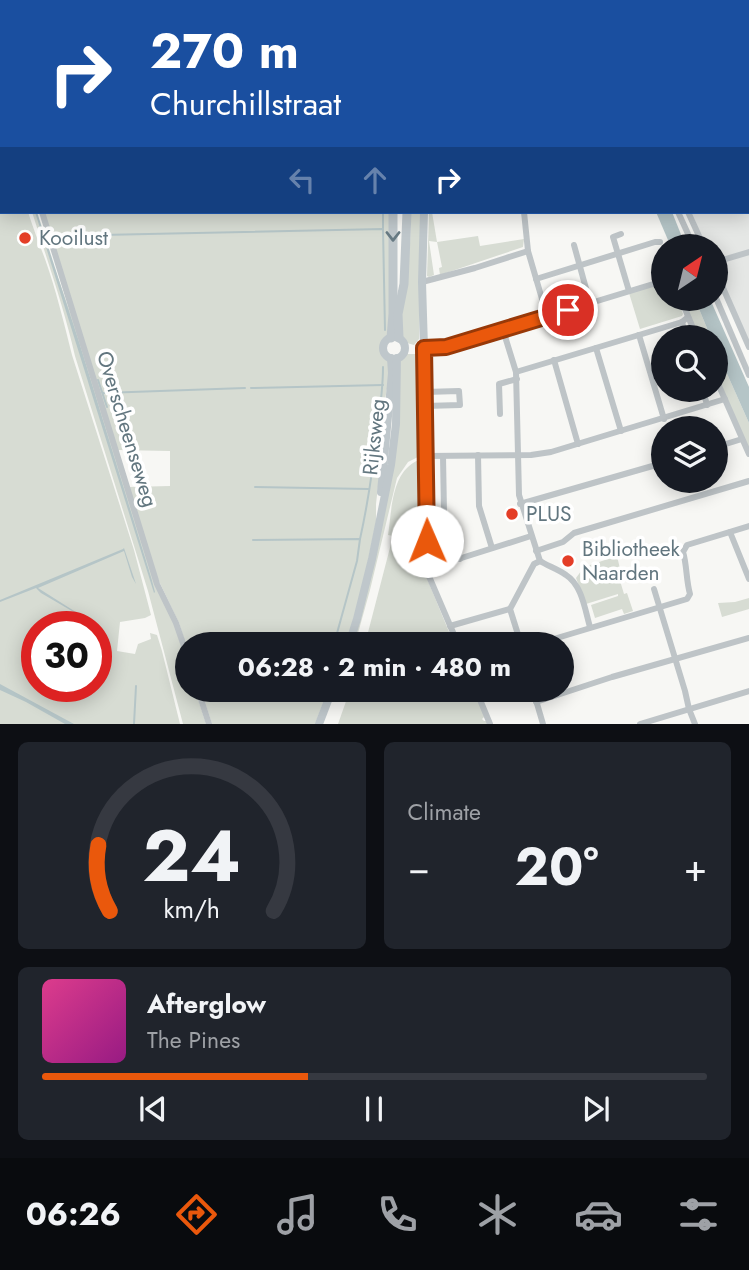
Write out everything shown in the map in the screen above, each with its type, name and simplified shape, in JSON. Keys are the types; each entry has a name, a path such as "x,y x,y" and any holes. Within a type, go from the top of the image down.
{"highway":[{"path":"393,214 393,314 400,343"},
{"path":"400,343 398,322 404,284 407,214"}],"main road":[{"path":"394,358 400,357 400,343 424,348 424,214"},
{"name":"Rijksweg","path":"353,632 372,559 379,519 394,358 385,354 384,350 386,342 400,343"},
{"path":"319,724 327,702"}],"street":[{"name":"Overscheenseweg","path":"42,214 157,584 179,632"},
{"path":"524,214 528,251 547,316"},
{"path":"679,214 688,234"},
{"path":"689,214 698,234"},
{"path":"621,234 613,237 629,291"},
{"path":"536,279 651,243"},
{"path":"574,245 590,303"},
{"path":"422,282 528,251"},
{"path":"728,257 749,251"},
{"path":"453,632 427,567 424,348 446,347 651,285"},
{"path":"728,299 749,347"},
{"path":"683,312 685,325"},
{"path":"722,312 749,375"},
{"path":"500,414 499,384 554,360 685,320"},
{"path":"685,320 688,325"},
{"path":"503,330 517,375 520,504 540,561 569,576 573,581 578,588 590,627"},
{"path":"639,335 663,416"},
{"path":"596,348 621,431"},
{"path":"554,360 578,444"},
{"path":"425,392 460,391 460,405 425,406"},
{"path":"673,416 716,402"},
{"path":"726,402 749,454"},
{"path":"426,456 531,455 551,452 651,423"},
{"path":"728,443 742,439"},
{"path":"478,455 479,506 492,548"},
{"path":"443,456 444,512 460,559"},
{"path":"520,504 651,466"},
{"path":"536,551 563,542 574,533 749,481"},
{"path":"574,632 689,597 683,552 687,545 749,526"},
{"path":"730,532 749,579"},
{"path":"427,567 531,536"},
{"path":"517,632 510,609 534,564 540,561"},
{"path":"654,589 695,724"},
{"path":"450,626 510,609"},
{"path":"574,689 749,638"},
{"path":"640,724 749,691"},
{"path":"202,702 208,724"},
{"path":"481,702 491,724"},
{"path":"536,702 543,724"}],"shaded area":[{"path":"0,214 29,214 53,283 72,355 134,550 151,615 120,622 117,651 135,654 138,644 151,639 150,633 157,635 180,724 0,724"},
{"path":"33,214 37,214 80,340 139,529 177,632 175,694 148,591"},
{"path":"36,214 80,345 154,593"},
{"path":"45,214 392,214 390,336 384,342 383,348 388,360 389,378 376,522 362,590 350,632 182,632 158,579 129,487 170,486 170,451 118,450"},
{"path":"411,214 421,214 419,339 414,345 401,337 400,313 410,244"},
{"path":"429,214 432,214 437,242 429,241 434,275 427,276"},
{"path":"657,214 673,214 681,234 665,234"},
{"path":"691,214 749,214 749,341 728,294 728,234 700,234"},
{"path":"478,236 480,246 524,239 523,247 440,275 439,268 442,267 437,242"},
{"path":"651,286 651,312 683,314 640,329 629,293"},
{"path":"688,312 700,312 706,325 694,325"},
{"path":"700,312 716,312 722,325 706,325"},
{"path":"728,340 749,387 749,423 728,376"},
{"path":"407,354 420,356 422,455 408,462 397,478 358,632 353,632 382,522 401,360"},
{"path":"728,376 749,423 749,449 728,402"},
{"path":"422,460 424,564 413,560 417,570 425,568 449,632 368,632 393,536 388,535 394,492 410,465"},
{"path":"124,548 136,584 124,551 38,588 74,611 36,588 0,602 0,600"},
{"path":"617,556 621,573 618,574 633,611 624,614 622,609 595,618 591,605 618,594 586,604 576,578 584,567"},
{"path":"749,598 749,609 722,617 718,603"},
{"path":"0,684 21,695 21,700 0,690"},
{"path":"26,702 33,702 74,724 65,724"},
{"path":"177,702 199,702 206,724 183,724"},
{"path":"205,702 323,702 315,724 212,724"},
{"path":"346,702 479,702 485,716 482,719 488,724 338,724"}],"waterway":[{"path":"383,214 383,228"},
{"path":"53,236 383,229 385,330"},
{"path":"360,539 374,459 383,367"},
{"path":"98,380 107,407"},
{"path":"251,388 383,385"},
{"path":"103,393 245,388"},
{"path":"255,487 369,489"},
{"path":"253,540 360,539 357,561 337,632"},
{"path":"134,724 136,686"}],"place":[{"name":"Kooilust","path":"25,238"},
{"name":"PLUS","path":"512,514"},
{"name":"Bibliotheek Naarden","path":"568,561"}],"route":[{"path":"427,541 424,348 446,347 568,310"}]}
